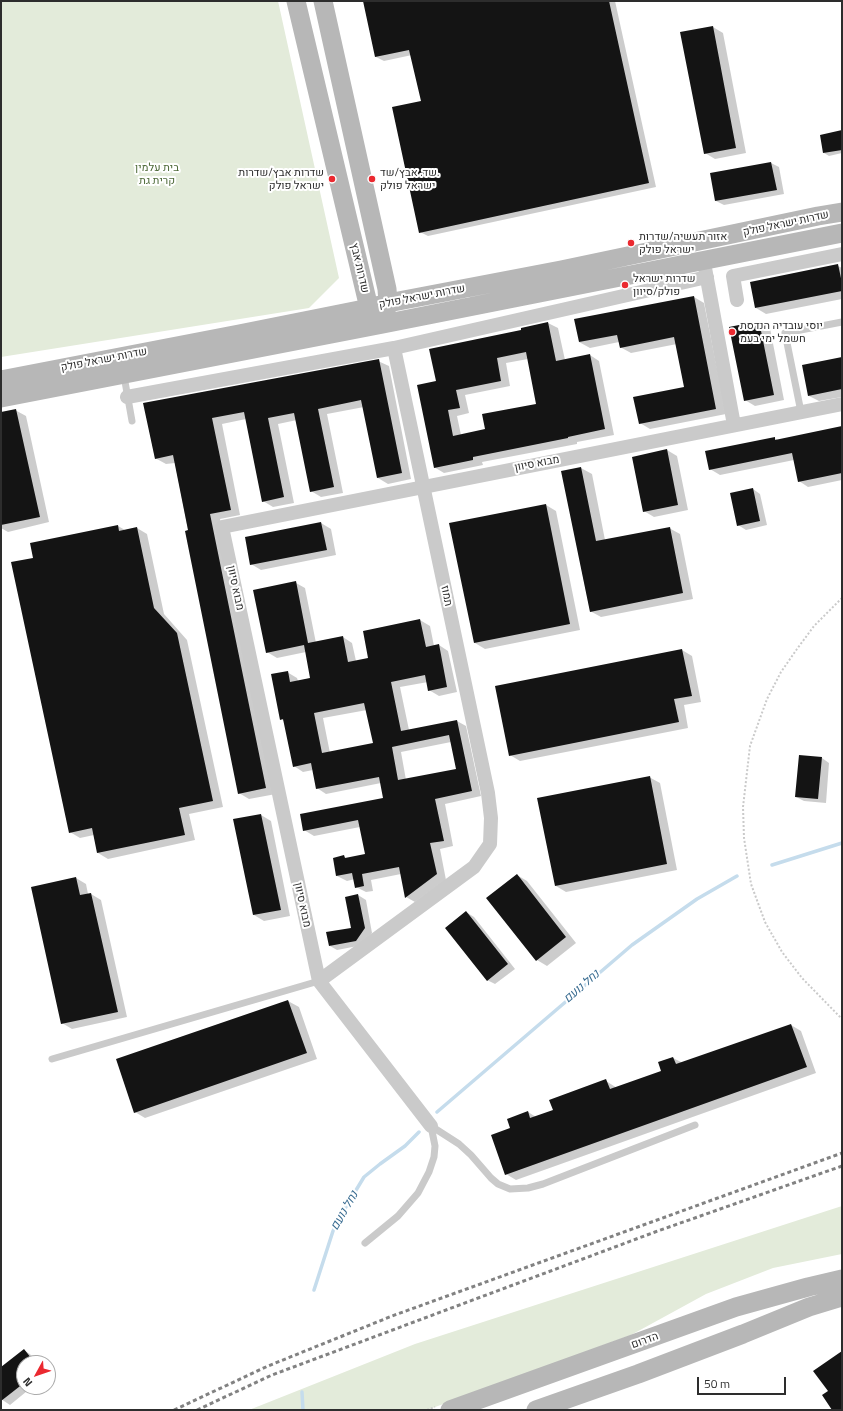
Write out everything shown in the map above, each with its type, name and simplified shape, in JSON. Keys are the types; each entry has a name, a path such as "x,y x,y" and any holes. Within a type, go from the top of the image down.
{"street":[{"name":"שדרות אבץ","path":"296,1 362,304 383,324"},
{"name":"שדרות אבץ","path":"323,1 387,289 388,303 383,324"},
{"name":"שדרות ישראל פולק","path":"1,398 239,334 362,304 388,303 700,242 842,212"},
{"name":"שדרות ישראל פולק","path":"1,380 122,366 383,324 705,269 842,233"},
{"path":"700,242 734,425"},
{"path":"738,300 733,276 842,254"},
{"path":"127,397 394,348 705,269"},
{"name":"תמוז","path":"319,981 474,867 490,844 491,818 488,793 394,348"},
{"name":"מבוא סיוון","path":"431,1126 319,981 222,527 842,404"},
{"name":"הדרום","path":"450,1410 736,1307 808,1286 842,1279"},
{"path":"536,1410 645,1371 809,1307 842,1297"}],"lane":[{"path":"801,412 785,334 842,322"},
{"path":"122,366 132,421"},
{"path":"52,1059 319,981"},
{"path":"431,1126 459,1144 491,1178 498,1184 510,1190 528,1188 543,1184 695,1125"},
{"path":"365,1243 398,1216 418,1193 429,1172 434,1157 435,1146 431,1126"}],"path":[{"path":"842,598 814,626 781,672 767,699 750,746 743,807 744,838 751,884 765,922 782,952 802,978 842,1019"}],"green space":[{"name":"בית עלמין קרית גת","path":"1,1 278,1 339,278 309,308 1,357"},
{"path":"842,1206 842,1254 773,1268 706,1294 631,1335 427,1410 249,1410 415,1344"}],"building":[{"path":"363,1 609,1 649,183 419,233 392,107 421,101 409,50 375,57"},
{"path":"713,26 736,148 704,154 680,32"},
{"path":"842,130 842,150 823,153 820,135"},
{"path":"771,162 777,190 715,201 710,173"},
{"path":"838,264 842,291 755,308 750,282"},
{"path":"694,296 716,409 639,424 633,397 684,387 674,337 620,348 617,335 579,342 574,319"},
{"path":"759,321 774,395 744,401 729,327"},
{"path":"548,322 556,361 590,354 605,429 473,457 473,460 434,468 417,385 436,381 429,349 521,330 521,328","holes":["526,352 536,404 482,414 485,429 453,436 448,410 460,408 456,390 501,381 497,358"]},
{"path":"842,357 842,389 808,396 802,365"},
{"path":"379,359 402,473 377,478 361,400 318,409 334,487 310,492 294,413 268,418 284,497 262,502 244,412 212,418 231,510 210,514 266,788 238,794 185,531 188,530 173,455 155,459 143,403"},
{"path":"16,409 40,517 1,525 1,412"},
{"path":"842,426 842,473 798,482 792,453 709,470 705,451 775,437 775,440"},
{"path":"667,449 678,505 643,512 632,457"},
{"path":"581,467 596,541 670,527 683,593 590,612 561,471"},
{"path":"753,488 760,521 737,526 730,493"},
{"path":"546,504 570,624 474,643 449,523"},
{"path":"321,522 327,550 250,565 245,537"},
{"path":"118,525 119,531 137,527 154,608 177,633 213,801 179,808 185,835 97,853 92,828 69,833 11,562 33,558 30,543"},
{"path":"296,581 308,643 343,636 348,662 368,658 363,631 420,619 426,647 439,644 447,687 428,691 425,675 391,682 401,731 457,720 472,791 435,799 444,841 430,843 437,874 405,898 399,867 362,874 364,886 355,888 352,873 336,876 333,858 344,855 345,858 365,854 358,820 303,831 300,814 383,798 379,777 316,789 311,763 293,767 283,719 280,720 271,674 288,671 290,682 310,678 304,645 266,653 253,590","holes":["364,703 373,743 322,753 314,713","449,735 456,769 398,780 392,747"]},
{"path":"682,649 692,696 674,699 679,722 509,756 495,686"},
{"path":"799,755 822,757 818,799 795,797"},
{"path":"650,776 667,864 555,886 537,798"},
{"path":"261,814 281,910 253,915 233,819"},
{"path":"517,874 566,937 536,961 486,898"},
{"path":"76,877 80,895 91,893 118,1012 61,1024 31,887"},
{"path":"358,894 365,928 356,941 329,946 326,932 351,928 345,897"},
{"path":"466,911 508,964 487,981 445,928"},
{"path":"288,1000 307,1053 134,1113 116,1059"},
{"path":"791,1024 807,1067 505,1175 491,1135 510,1128 507,1119 528,1111 530,1118 553,1110 549,1100 606,1079 610,1089 661,1071 658,1062 673,1057 676,1064"},
{"path":"24,1349 29,1355 16,1355"},
{"path":"842,1351 842,1410 832,1410 822,1395 828,1391 813,1371"},
{"path":"16,1355 16,1389 1,1401 1,1367"}],"waterway":[{"name":"נחל נועם","path":"772,865 842,843"},
{"name":"נחל נועם","path":"437,1112 632,945 697,899 737,876"},
{"name":"נחל נועם","path":"314,1290 333,1231 364,1177 405,1146 419,1132"},
{"name":"נחל נועם","path":"302,1392 303,1410"}],"railway":[{"path":"174,1410 268,1366 392,1316 842,1153"},
{"path":"197,1410 272,1375 655,1232 842,1166"}],"place":[{"name":"שדרות אבץ/שדרות ישראל פולק","path":"332,179"},
{"name":"שד. אבץ/שד. ישראל פולק","path":"372,179"},
{"name":"אזור תעשיה/שדרות ישראל פולק","path":"631,243"},
{"name":"שדרות ישראל פולק/סיוון","path":"625,285"},
{"name":"יוסי עובדיה הנדסת חשמל ימי בעמ","path":"732,332"}]}
